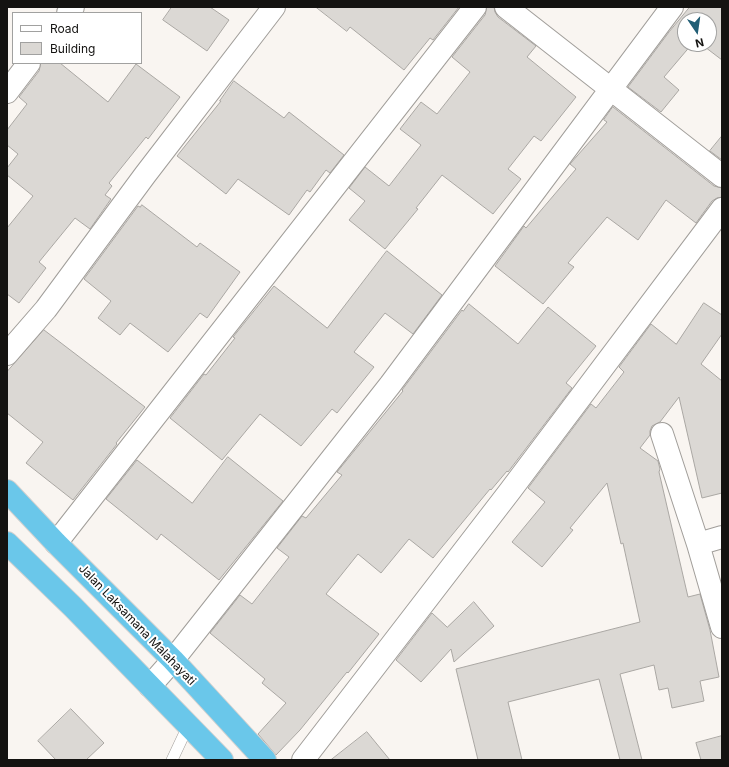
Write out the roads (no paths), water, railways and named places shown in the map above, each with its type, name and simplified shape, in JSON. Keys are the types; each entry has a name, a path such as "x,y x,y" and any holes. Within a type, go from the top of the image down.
{"highway":[{"name":"Jalan Laksamana Malahayati","path":"7,491 173,660 265,760"},
{"path":"7,543 222,760"}],"street":[{"path":"7,354 46,309 145,175 274,7"},
{"path":"56,542 475,7"},
{"path":"506,7 722,176"},
{"path":"150,686 173,660 390,385 672,7"},
{"path":"7,92 28,64"},
{"path":"303,760 510,491 722,210"},
{"path":"662,434 698,544 722,627"},
{"path":"698,544 722,537"}],"lane":[{"path":"172,760 188,726"}]}
